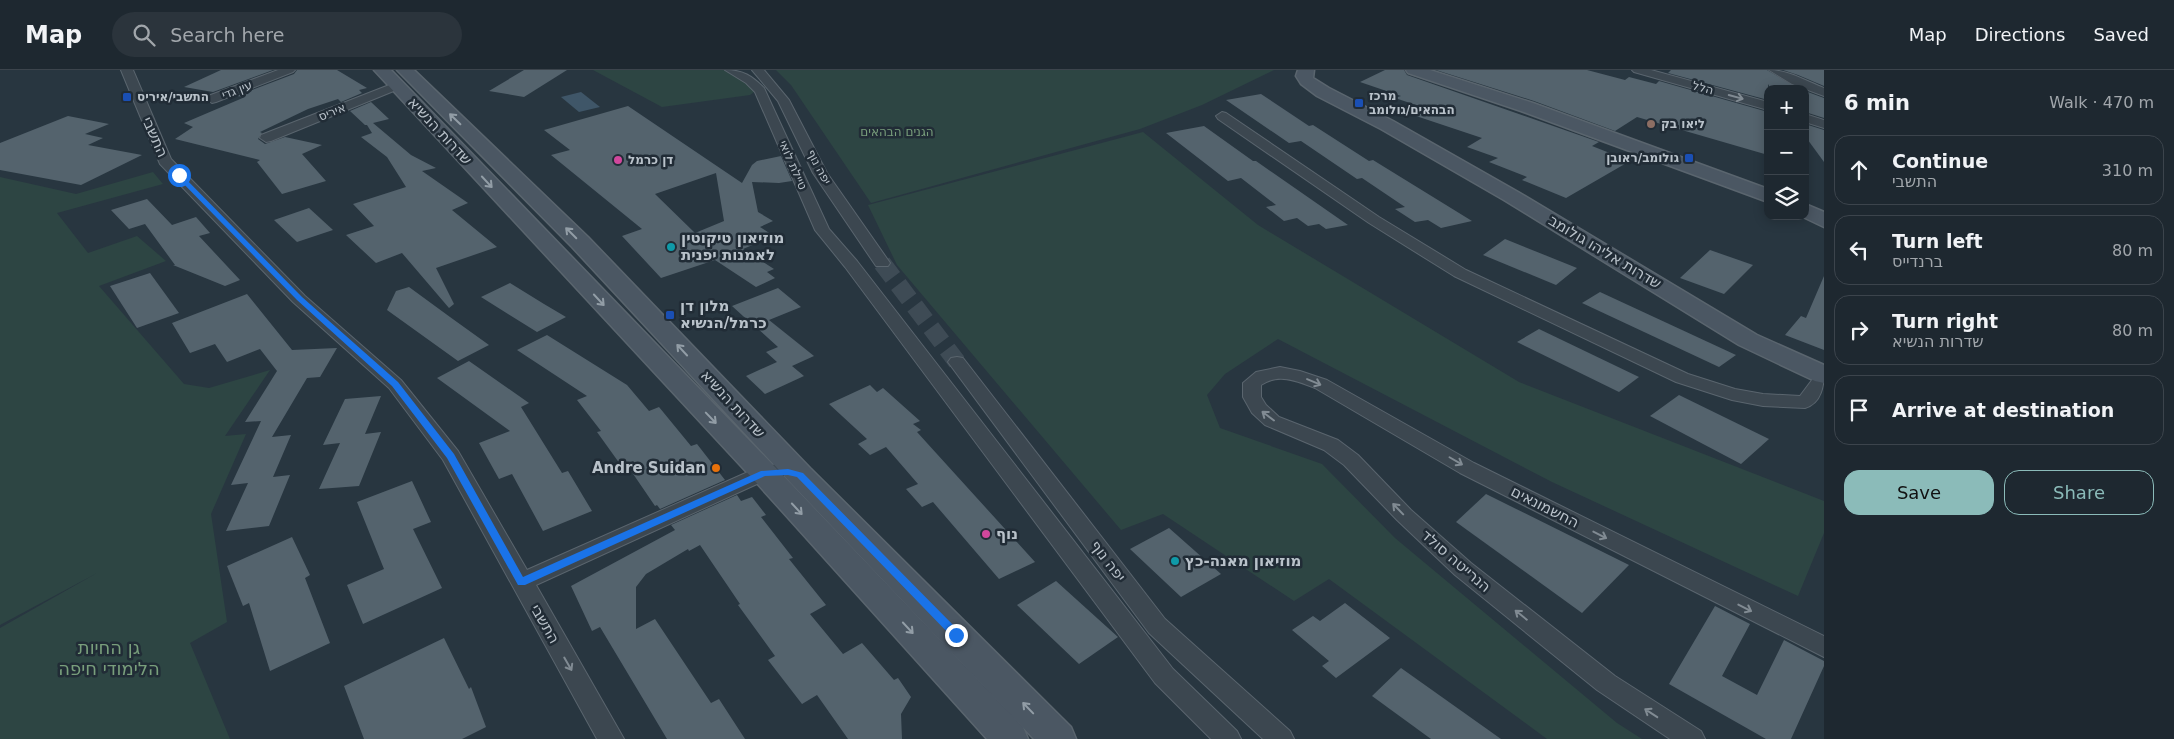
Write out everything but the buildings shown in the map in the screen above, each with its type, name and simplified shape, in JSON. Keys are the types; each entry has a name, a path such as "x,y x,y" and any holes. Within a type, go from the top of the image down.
{"street":[{"name":"התשבי","path":"127,70 166,161 300,299 395,384 451,456 611,739"},
{"name":"עין גדי","path":"212,99 289,70"},
{"name":"שדרות הנשיא","path":"382,70 401,78 580,242 800,475 1058,739"},
{"name":"טיילת לואי","path":"731,70 750,81 760,91 822,230 851,264 1164,676 1228,739"},
{"name":"יפה נוף","path":"758,70 783,100 820,174 882,263"},
{"name":"שדרות אליהו גולומב","path":"1306,70 1304,76 1314,86 1387,125 1511,196 1748,340 1824,376"},
{"path":"1414,70 1527,107 1764,195"},
{"name":"הלל","path":"1638,70 1764,105"},
{"path":"1774,70 1796,82 1824,92"},
{"name":"שדרות אליהו גולומב","path":"1324,73 1324,78 1334,88 1387,125"},
{"name":"שדרות הנשיא","path":"401,78 1010,739"},
{"name":"איריס","path":"266,138 401,78"},
{"path":"1222,116 1374,220 1460,273 1682,378 1732,394 1763,400 1805,402 1824,376"},
{"path":"1809,119 1824,124"},
{"path":"1809,211 1824,216"},
{"path":"1809,212 1824,221"},
{"name":"יפה נוף","path":"957,362 1157,626 1281,739"},
{"name":"החשמונאים","path":"1266,374 1286,374 1304,377 1321,384 1467,468 1824,647"},
{"name":"הנרייטה סולד","path":"1266,374 1252,383 1252,397 1259,409 1272,420 1331,445 1351,460 1404,515 1463,569 1606,683 1692,739"},
{"path":"521,582 764,473 781,471 800,475"}],"green space":[{"path":"593,70 727,70 748,84 754,92 750,95 662,107"},
{"name":"הגנים הבהאים","path":"776,70 1274,70 1202,105 1140,129 871,203 791,85"},
{"path":"1143,132 1258,225 1519,382 1824,501 1824,533 1798,596 1552,482 1278,339 1225,374 1207,395 1220,428 1322,464 1395,538 1617,723 1642,739 1547,739 1329,579 1294,601 1163,514 1121,530 897,265 868,205"},
{"name":"גן החיות הלימודי חיפה","path":"153,172 163,184 57,213 88,253 137,236 166,261 99,286 184,384 209,388 270,370 225,436 246,434 211,514 227,622 190,643 230,739 0,739 0,628 97,573 0,625 0,177 76,194"}],"water":[{"path":"581,92 600,107 579,112 561,97"}],"tunnel":[{"path":"882,263 957,362"}],"place":[{"name":"התשבי/איריס","path":"127,97"},
{"name":"מרכז הבהאים/גולומב","path":"1359,103"},
{"name":"ליאו בק","path":"1651,124"},
{"name":"גולומב/ראובן","path":"1689,158"},
{"name":"דן כרמל","path":"618,160"},
{"name":"מוזיאון טיקוטין לאמנות יפנית","path":"671,247"},
{"name":"מלון דן כרמל/הנשיא","path":"670,315"},
{"name":"Andre Suidan","path":"716,468"},
{"name":"נוף","path":"986,534"},
{"name":"מוזיאון מאנה-כץ","path":"1175,561"}],"route":[{"path":"179,175 300,299 395,384 451,456 521,582 764,473 775,471 788,472 800,475 956,635"}]}
